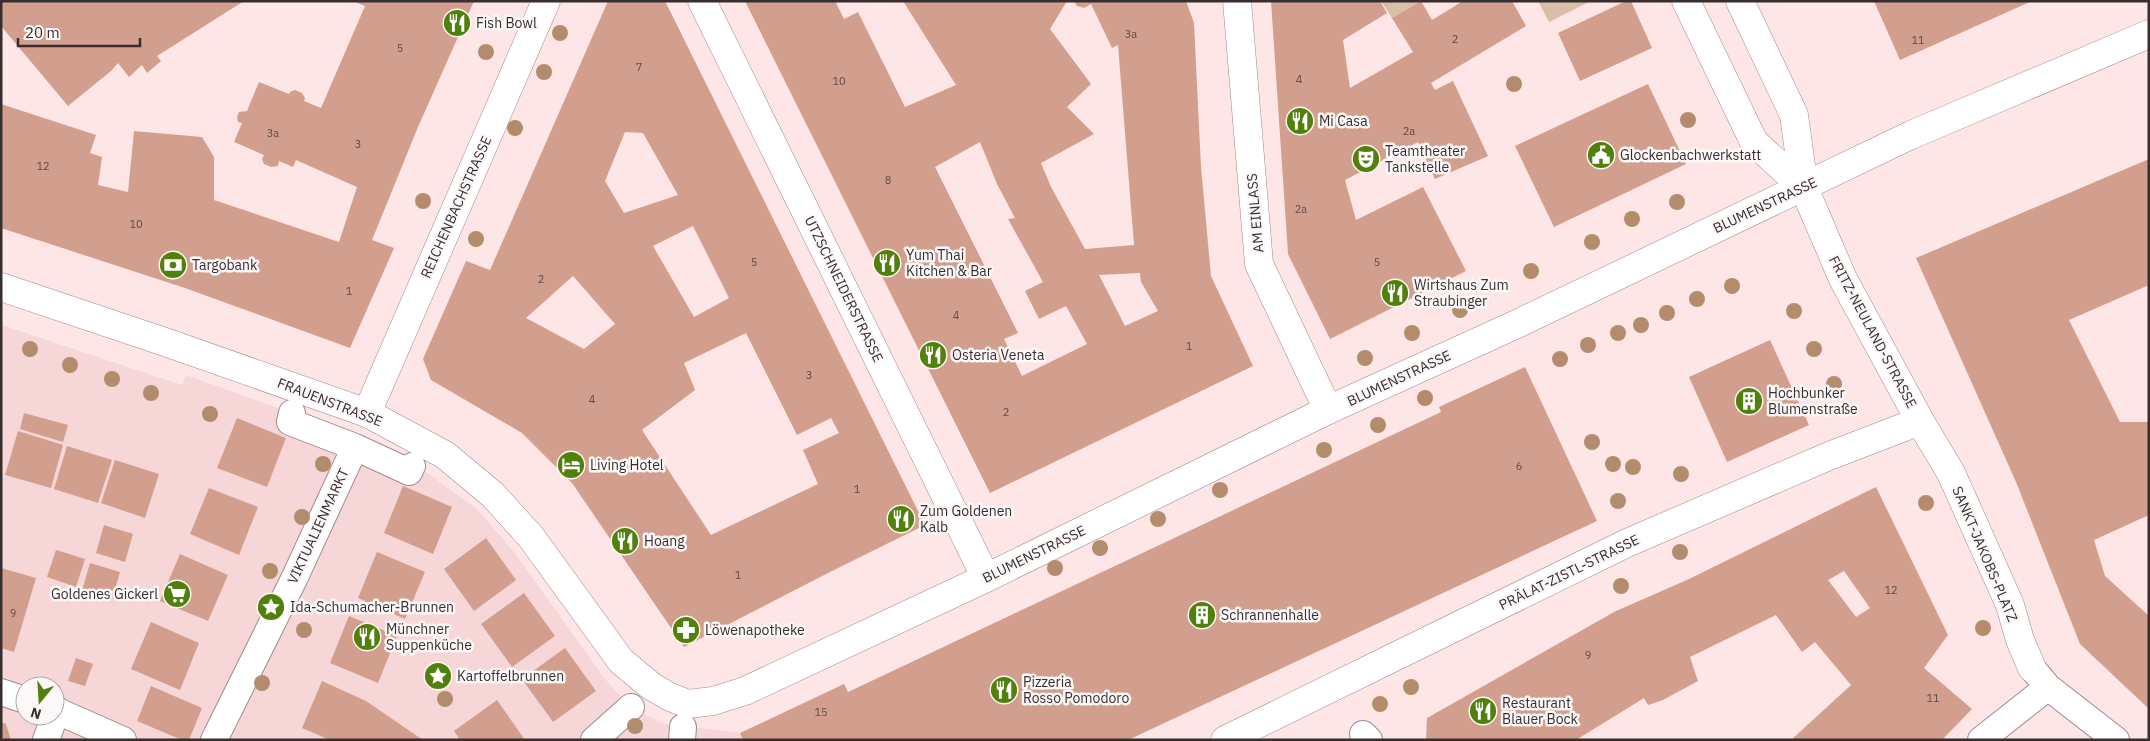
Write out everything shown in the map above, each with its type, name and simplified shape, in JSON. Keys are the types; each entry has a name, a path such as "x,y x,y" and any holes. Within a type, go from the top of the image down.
{"street":[{"name":"REICHENBACHSTRASSE","path":"367,413 546,1"},
{"name":"UTZSCHNEIDERSTRASSE","path":"702,1 986,578"},
{"name":"AM EINLASS","path":"1237,1 1259,264 1328,410"},
{"path":"1686,1 1754,142 1804,188"},
{"path":"1740,1 1794,115 1804,188"},
{"name":"BLUMENSTRASSE","path":"651,686 670,697 688,704 713,702 745,690 986,578 1328,410 1519,323 1804,188 1911,135 2149,34"},
{"name":"FRITZ-NEULAND-STRASSE","path":"1804,188 1843,279 1920,421"},
{"name":"FRAUENSTRASSE","path":"1,287 367,413 445,455 493,495 530,537 621,661 651,686"},
{"path":"292,413 290,422 355,446 409,472 412,466"},
{"name":"SANKT-JAKOBS-PLATZ","path":"1920,421 1951,472 2040,678"},
{"name":"PRÄLAT-ZISTL-STRASSE","path":"1225,740 1627,543 1829,456 1920,421"},
{"name":"VIKTUALIENMARKT","path":"214,740 294,579 355,446"},
{"path":"1981,740 2040,678 2116,740"},
{"path":"1,692 15,697"},
{"path":"594,740 630,707"},
{"path":"65,714 123,740"},
{"path":"46,740 51,726"}],"shaded area":[{"path":"1381,1 1421,1 1392,18"},
{"path":"1538,1 1591,1 1549,22"},
{"path":"1,325 182,385 186,375 361,438 430,475 477,509 514,552 605,679 630,707 664,724 740,733 743,740 11,740 6,724 1,722"}],"building":[{"path":"1,1 244,1 157,56 161,61 147,73 142,65 129,77 118,63 111,71 68,106 1,26"},
{"path":"353,1 474,1 418,127 372,240 394,248 350,348 185,288 1,228 1,104 96,135 90,153 102,157 98,185 128,192 134,131 202,137 214,157 214,200 339,242 357,187 296,160 293,167 279,161 278,166 271,167 264,164 262,159 264,155 234,142 242,123 238,122 239,112 247,111 259,82 289,94 295,90 302,93 305,98 304,101 321,108 365,6"},
{"path":"608,1 665,1 925,525 684,647 572,483 522,433 431,380 423,359 466,261 490,270","holes":["625,132 643,133 678,195 624,213 605,181","693,226 729,298 694,317 653,246","573,276 615,324 584,349 526,318","746,333 797,435 831,418 839,433 803,450 818,484 711,535 642,430 695,390 684,363"]},
{"path":"745,1 835,1 844,19 858,12 905,107 956,85 903,1 1067,1 1050,29 1091,84 1067,107 1094,134 1041,163 1051,187 1085,249 1134,245 1118,45 1112,48 1091,4 1084,8 1077,6 1074,1 1186,1 1194,23 1201,167 1211,276 1253,366 990,493","holes":["980,142 997,184 1015,218 1008,219 1043,282 1025,291 1039,319 1066,306 1087,344 1022,376 1004,339 1018,333 935,167","1140,273 1141,282 1158,311 1125,326 1099,275"]},
{"path":"1271,1 1380,1 1387,13 1343,40 1350,88 1413,52 1392,18 1421,1 1432,20 1463,1 1512,1 1526,26 1431,83 1435,90 1453,81 1488,156 1435,179 1418,142 1345,180 1356,220 1423,187 1466,271 1330,339 1288,254"},
{"path":"1626,1 1631,1 1652,48 1580,81 1558,33"},
{"path":"1874,1 2032,1 1900,60"},
{"name":"Glockenbachwerkstatt","path":"1648,84 1686,164 1554,227 1515,146"},
{"path":"2149,159 2149,285 2069,320 2120,422 2149,422 2149,515 2094,540 2105,576 2149,616 2149,709 2080,644 2016,482 1916,258"},
{"name":"Hochbunker Blumenstraße","path":"1770,340 1809,425 1727,462 1689,377"},
{"name":"Schrannenhalle","path":"1525,367 1597,521 1128,740 743,740 740,733 844,684 848,692 1441,412 1439,407"},
{"path":"24,413 68,425 63,442 20,429"},
{"path":"237,418 286,438 267,487 217,468"},
{"path":"18,431 63,445 51,488 5,475"},
{"path":"67,446 112,460 98,503 54,489"},
{"path":"115,460 159,474 145,518 101,503"},
{"path":"403,486 452,507 433,554 384,533"},
{"path":"1876,487 1948,635 1924,668 1972,709 1942,740 1791,740 1851,685 1815,642 1802,652 1776,615 1690,657 1698,681 1663,700 1648,705 1644,698 1576,740 1426,740 1427,718 1614,612 1689,579","holes":["1844,571 1870,608 1856,617 1828,580"]},
{"path":"209,488 258,507 239,555 190,534"},
{"path":"104,525 133,534 125,562 96,553"},
{"path":"486,538 516,580 474,611 444,569"},
{"path":"56,550 85,559 76,587 47,577"},
{"path":"377,552 425,572 405,619 358,598"},
{"path":"180,554 228,575 208,621 160,601"},
{"path":"90,563 120,572 112,600 82,591"},
{"path":"1,568 36,578 14,652 1,648"},
{"path":"524,593 555,636 512,667 481,624"},
{"path":"349,616 397,636 378,683 330,663"},
{"path":"151,622 199,643 180,690 131,669"},
{"path":"565,648 596,691 553,722 522,679"},
{"path":"76,658 93,664 85,686 68,681"},
{"path":"322,681 366,701 423,740 330,740 302,728"},
{"path":"151,686 202,708 189,740 182,740 137,721"},
{"path":"497,700 525,740 460,740 454,731"},
{"path":"1,722 6,724 11,740 1,740"}],"place":[{"name":"Fish Bowl","path":"457,23"},
{"name":"Mi Casa","path":"1300,121"},
{"name":"Glockenbachwerkstatt","path":"1601,155"},
{"name":"Teamtheater Tankstelle","path":"1366,159"},
{"name":"Yum Thai Kitchen & Bar","path":"887,263"},
{"name":"Targobank","path":"173,265"},
{"name":"Wirtshaus Zum Straubinger","path":"1395,293"},
{"name":"Osteria Veneta","path":"933,355"},
{"name":"Hochbunker Blumenstraße","path":"1749,401"},
{"name":"Living Hotel","path":"571,465"},
{"name":"Zum Goldenen Kalb","path":"901,519"},
{"name":"Hoang","path":"625,541"},
{"name":"Goldenes Gickerl","path":"177,594"},
{"name":"Ida-Schumacher-Brunnen","path":"271,607"},
{"name":"Schrannenhalle","path":"1202,615"},
{"name":"Löwenapotheke","path":"686,630"},
{"name":"Münchner Suppenküche","path":"367,637"},
{"name":"Kartoffelbrunnen","path":"438,676"},
{"name":"Pizzeria Rosso Pomodoro","path":"1004,690"},
{"name":"Restaurant Blauer Bock","path":"1483,711"}]}
